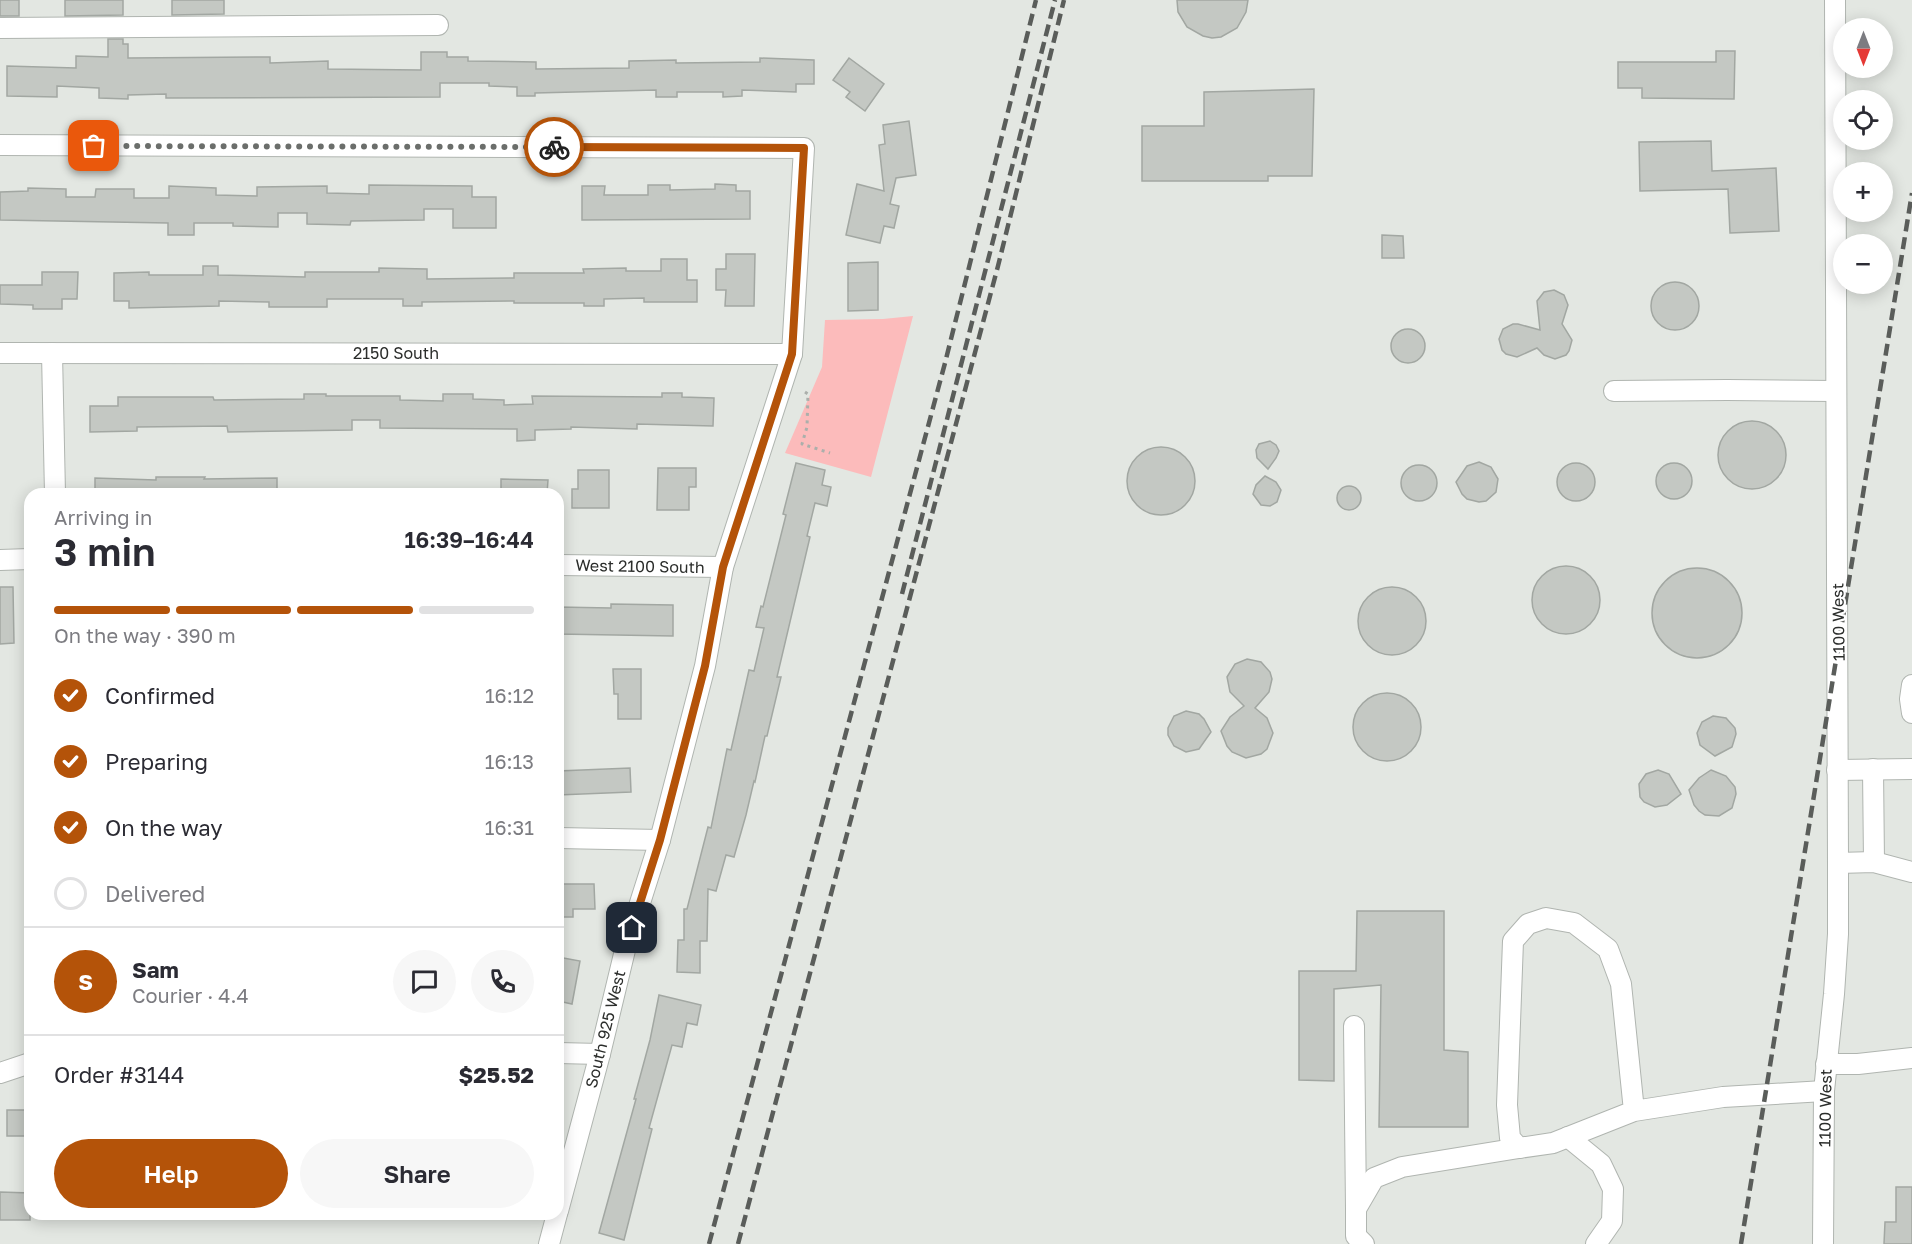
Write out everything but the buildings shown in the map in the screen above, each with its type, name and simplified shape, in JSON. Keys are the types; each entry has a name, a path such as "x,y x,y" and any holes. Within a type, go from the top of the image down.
{"street":[{"name":"1100 West","path":"1823,1244 1824,1091 1838,934 1835,0"},
{"path":"0,28 438,25"},
{"name":"South 925 West","path":"0,145 804,148 792,354 723,567 705,666 660,840 625,950 564,1189"},
{"path":"52,352 55,488"},
{"name":"2150 South","path":"0,353 792,354"},
{"path":"1614,391 1835,391"},
{"path":"0,560 24,559"},
{"name":"West 2100 South","path":"564,565 723,567"},
{"path":"1912,685 1910,699 1912,713"},
{"path":"1873,769 1874,862"},
{"path":"1837,770 1912,769"},
{"path":"564,838 660,840"},
{"path":"1838,863 1874,862 1912,872"},
{"path":"1519,1148 1510,1138 1507,1105 1513,942 1528,924 1546,918 1574,923 1608,949 1621,984 1634,1111"},
{"path":"1354,1026 1356,1236 1364,1244"},
{"path":"564,1053 600,1054"},
{"path":"1826,1064 1858,1064 1912,1058"},
{"path":"0,1073 24,1065"},
{"path":"1356,1209 1374,1178 1402,1167 1553,1143 1634,1111 1723,1097 1824,1091"},
{"path":"1568,1137 1601,1164 1613,1189 1612,1221 1596,1244"},
{"name":"South 925 West","path":"549,1244 556,1220"}],"path":[{"path":"805,392 808,394 807,427 802,444 830,453"}],"shaded area":[{"path":"913,316 871,477 785,453 822,367 825,320"}],"railway":[{"path":"709,1244 945,363 1036,0"},
{"path":"902,594 1055,0"},
{"path":"738,1244 998,266 1064,0"},
{"path":"1741,1244 1912,193"}],"way so far":[{"path":"94,146 554,147"}],"route":[{"path":"554,147 804,148 792,354 723,567 705,666 660,840 632,928"}]}
